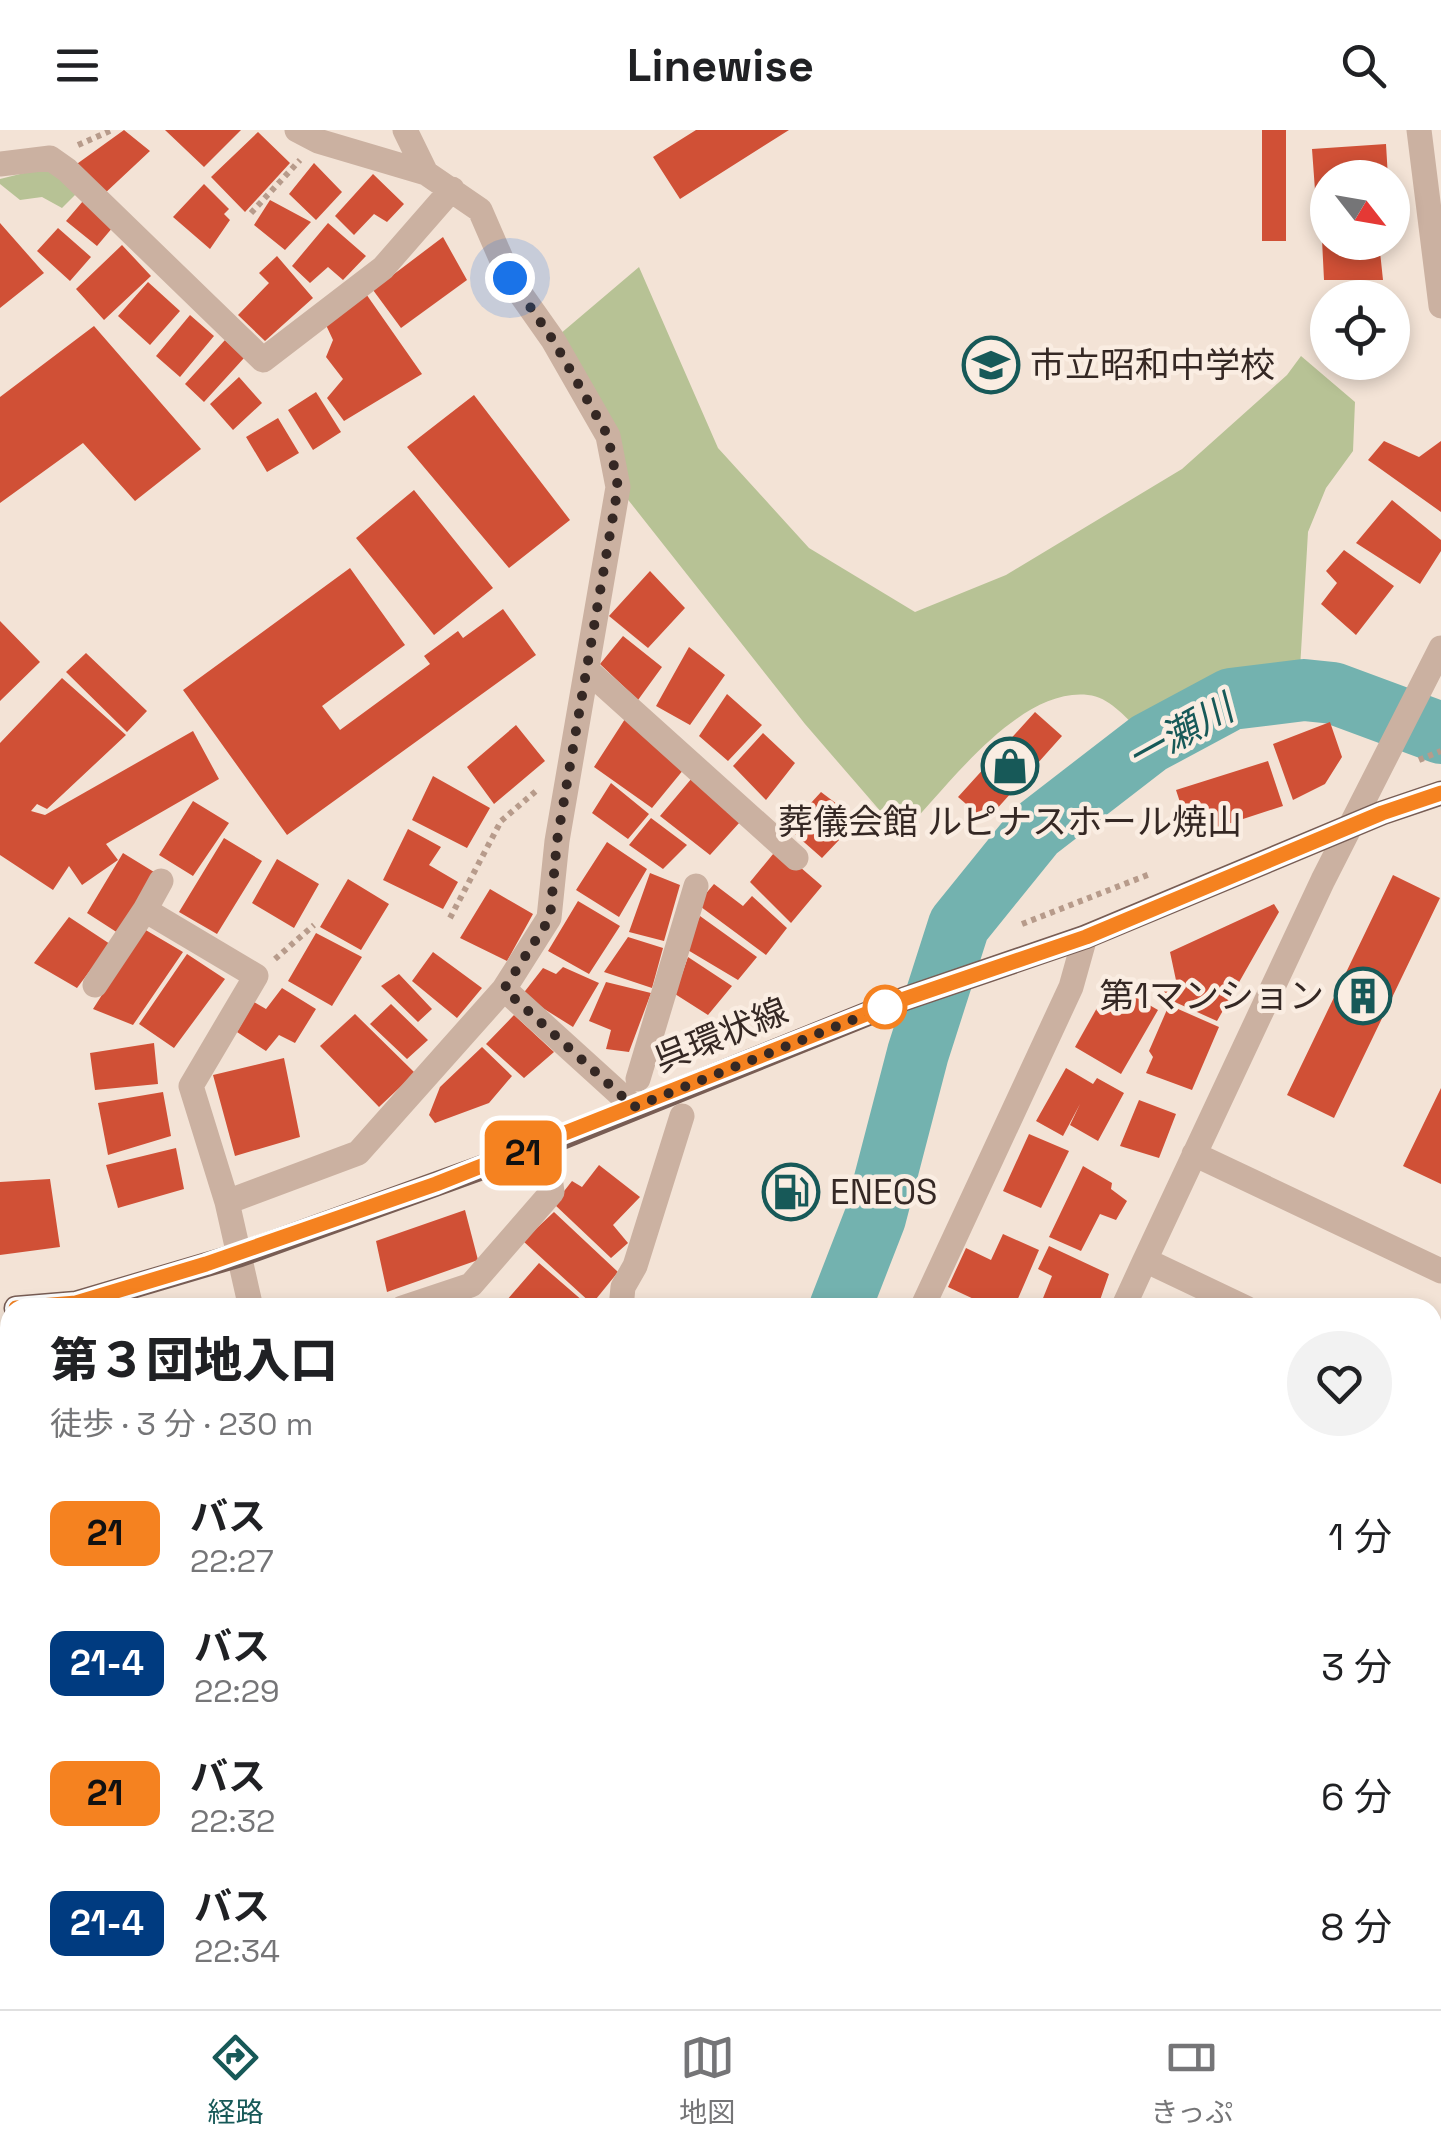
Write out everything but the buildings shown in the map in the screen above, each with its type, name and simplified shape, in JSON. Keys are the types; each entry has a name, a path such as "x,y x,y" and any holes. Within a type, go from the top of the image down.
{"main road":[{"name":"呉環状線","path":"93,1298 239,1255 536,1148 904,999 1086,937 1350,826 1441,793"}],"street":[{"path":"405,130 426,174"},
{"path":"1419,130 1441,306"},
{"path":"227,1202 358,1152 504,989 550,918 572,755 618,487 608,436 553,340 510,278 480,210 426,174 308,136"},
{"path":"0,164 50,158 67,170 264,360 383,268 452,189"},
{"path":"1128,1298 1350,826 1441,648"},
{"path":"587,670 796,858"},
{"path":"96,986 161,882"},
{"path":"638,1078 696,886"},
{"path":"144,910 256,976 191,1086 227,1202 249,1298"},
{"path":"927,1298 1072,986 1086,937"},
{"path":"504,989 634,1107"},
{"path":"622,1298 682,1116"},
{"path":"432,1298 472,1285 552,1192 548,1163 536,1148"},
{"path":"1194,1154 1441,1271"},
{"path":"1145,1260 1225,1298"}],"path":[{"path":"251,213 308,136"},
{"path":"450,918 501,820 572,755"},
{"path":"256,976 314,925"}],"green space":[{"path":"44,168 78,192 62,208 42,197 20,200 0,184 0,179"},
{"path":"639,267 718,448 809,548 915,612 1006,575 1182,469 1287,375 1301,356 1310,364 1310,380 1329,380 1355,402 1353,451 1326,488 1308,532 1300,669 1256,674 1214,686 1175,704 1138,729 1103,699 1088,695 1062,697 1036,707 985,745 901,835 805,724 618,487 553,340"}],"waterway":[{"name":"一瀬川","path":"844,1298 875,1218 918,1053 959,925 1035,831 1149,743 1231,699 1304,690 1333,693 1441,733"}],"bus line":[{"name":"21","path":"93,1298 239,1255 536,1148 904,999 1086,937 1382,813 1441,793"}],"place":[{"name":"市立昭和中学校","path":"991,365"},
{"name":"葬儀会館 ルピナスホール焼山","path":"1010,766"},
{"name":"第1マンション","path":"1363,996"},
{"name":"ENEOS","path":"791,1192"}],"route":[{"path":"510,278 553,340 608,436 618,487 557,841 550,918 504,989 617,1087 634,1107 885,1007"}]}
